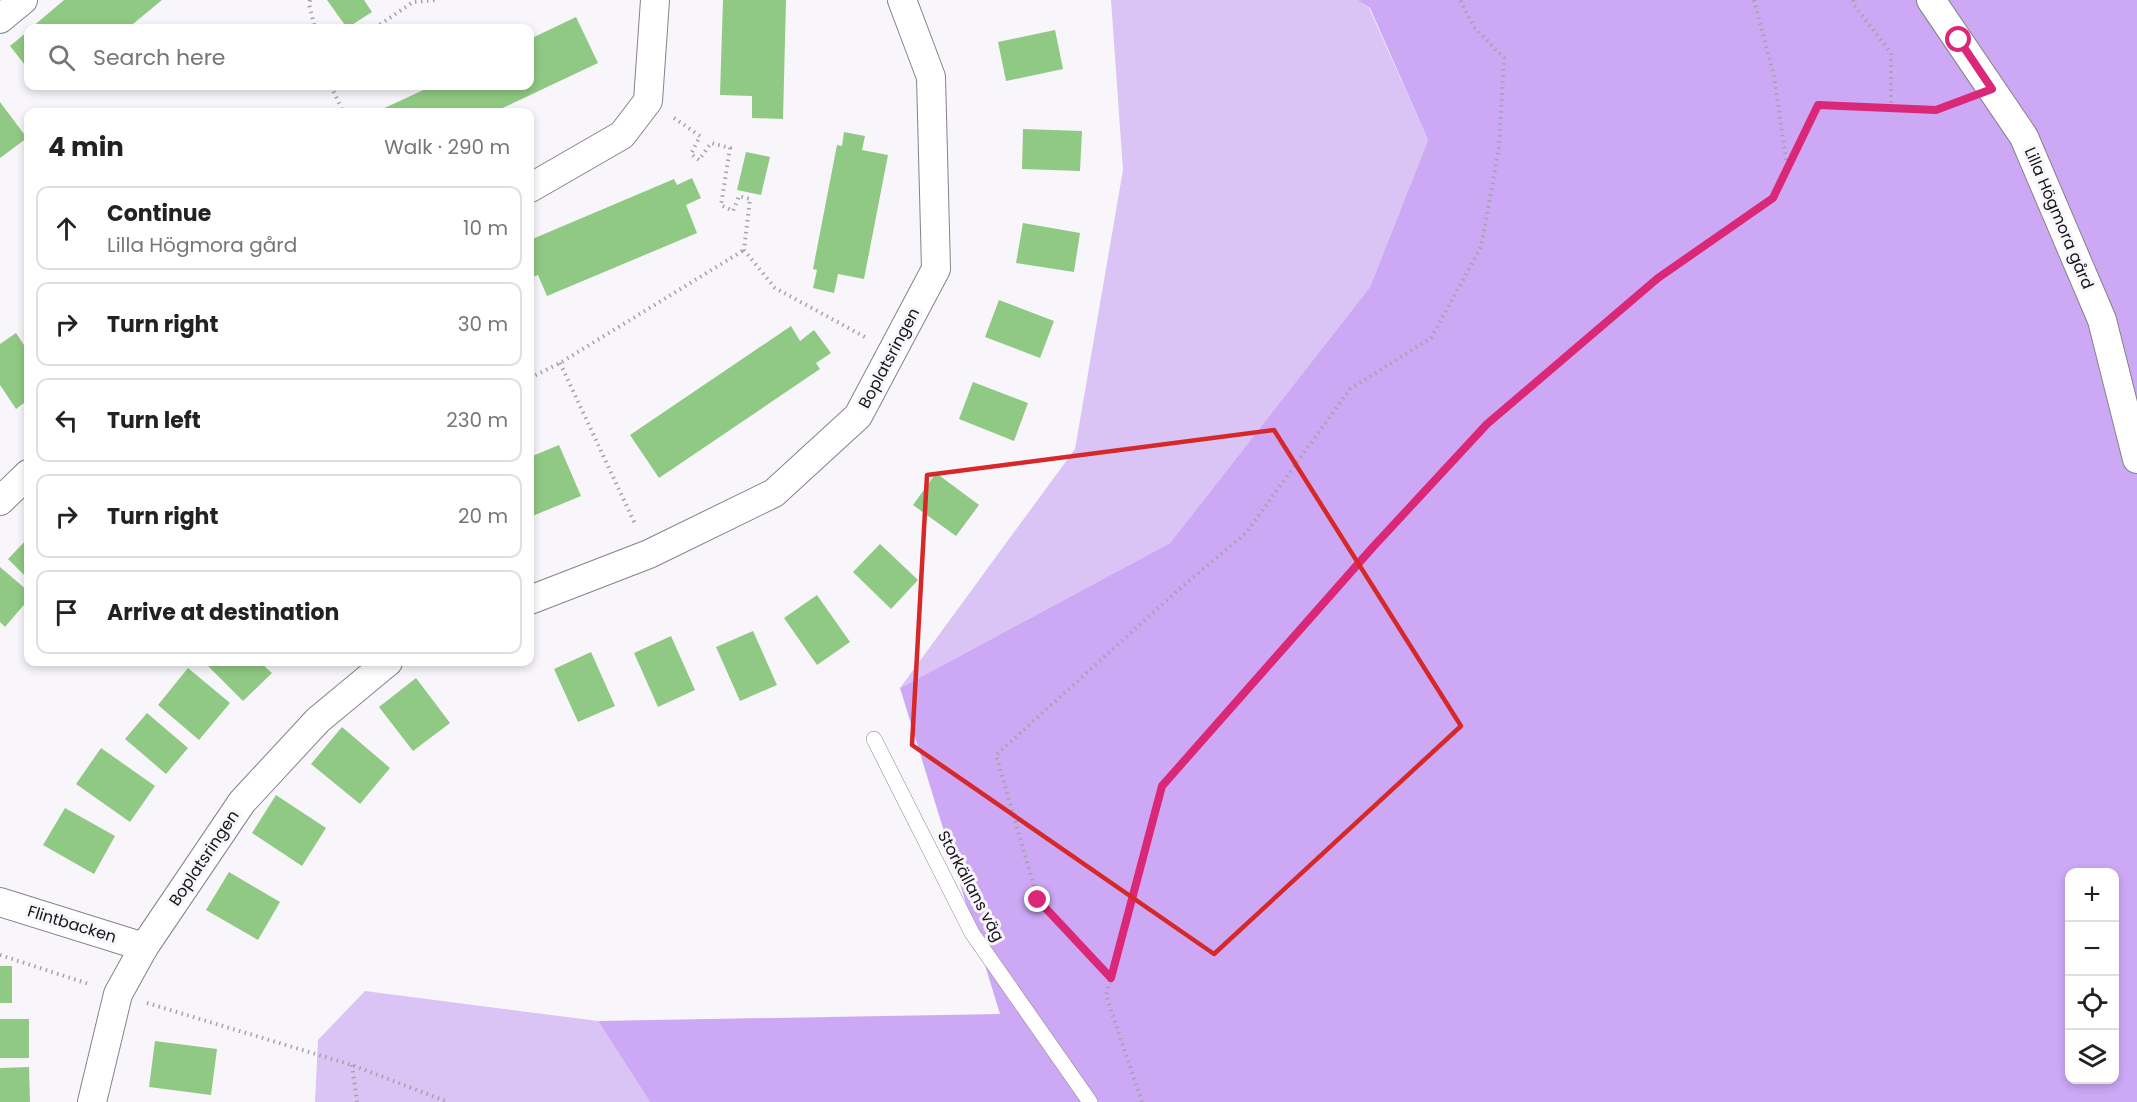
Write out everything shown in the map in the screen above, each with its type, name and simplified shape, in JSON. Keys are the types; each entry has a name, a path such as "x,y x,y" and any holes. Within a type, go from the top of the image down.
{"street":[{"path":"0,19 22,0"},
{"path":"534,186 622,135 648,101 655,0"},
{"name":"Boplatsringen","path":"534,598 649,554 774,493 858,416 936,269 931,76 902,0"},
{"name":"Lilla Högmora gård","path":"1931,0 2024,137 2103,320 2137,459"},
{"path":"0,501 24,478"},
{"name":"Boplatsringen","path":"92,1102 118,994 144,947 242,802 318,720 383,666"},
{"name":"Flintbacken","path":"0,902 144,947"}],"lane":[{"name":"Storkällans väg","path":"874,739 972,933 1090,1102"}],"path":[{"path":"310,0 314,24"},
{"path":"380,24 411,1 437,0"},
{"path":"1111,978 1038,900 996,754 1246,532 1350,389 1431,338 1481,247 1498,148 1504,58 1474,27 1460,0"},
{"path":"1754,0 1774,76 1788,168"},
{"path":"1853,0 1854,5 1891,53 1891,108"},
{"path":"1142,1102 1106,995 1162,786 1373,547 1487,424 1658,278 1773,198 1818,105 1936,110 1992,89"},
{"path":"334,90 341,108"},
{"path":"648,101 700,136 691,154 699,160 711,143 729,148 721,206 733,211 739,196 750,199 744,250 775,288 892,351"},
{"path":"534,376 560,363 744,250"},
{"path":"560,363 649,554"},
{"path":"0,955 118,994 352,1065 448,1102"},
{"path":"352,1065 357,1102"}],"highlighted area":[{"path":"1274,430 1461,726 1214,954 912,745 927,475"}],"shaded area":[{"path":"1111,0 1357,0 1369,8 1428,140 1370,287 1170,543 900,688 1075,449 1123,170"},
{"path":"1357,0 2137,0 2137,1102 650,1102 598,1021 1000,1014 900,688 1170,543 1370,287 1428,140 1370,8"},
{"path":"365,991 598,1021 650,1102 315,1102 318,1040"}],"building":[{"path":"64,0 162,0 133,24 36,24"},
{"path":"327,0 364,0 372,12 353,24 344,24"},
{"path":"723,0 786,0 783,119 752,118 752,96 720,95"},
{"path":"576,17 598,63 502,108 384,108 423,90 534,90 534,37"},
{"path":"1055,30 1063,69 1006,81 998,42"},
{"path":"24,34 24,64 10,46"},
{"path":"0,102 24,134 24,140 0,158"},
{"path":"1023,129 1082,131 1080,171 1022,169"},
{"path":"844,132 865,136 862,150 888,155 864,279 838,274 834,293 813,288 817,270 813,269 837,145 842,146"},
{"path":"746,152 770,157 761,195 737,190"},
{"path":"692,178 701,198 686,205 697,233 547,296 538,275 534,276 534,238 674,179 677,185"},
{"path":"1023,223 1080,233 1074,272 1016,263"},
{"path":"999,300 1054,321 1040,358 985,337"},
{"path":"791,326 800,341 814,330 831,353 816,363 820,369 659,478 630,435"},
{"path":"16,333 24,345 24,403 16,409 0,385 0,344"},
{"path":"973,382 1028,403 1014,441 959,419"},
{"path":"559,445 581,496 534,515 534,455"},
{"path":"936,473 979,505 956,536 913,505"},
{"path":"24,542 24,575 8,559"},
{"path":"880,544 918,580 891,609 853,572"},
{"path":"0,567 24,588 24,605 5,627 0,622"},
{"path":"817,595 850,642 817,665 784,618"},
{"path":"753,631 777,685 740,701 716,647"},
{"path":"671,636 695,690 658,707 634,653"},
{"path":"591,652 615,706 578,722 554,669"},
{"path":"208,666 264,666 272,673 243,701"},
{"path":"188,668 230,703 199,740 158,705"},
{"path":"416,678 450,723 413,751 379,707"},
{"path":"147,713 188,748 166,774 125,739"},
{"path":"342,727 390,768 360,804 311,764"},
{"path":"101,748 155,786 130,822 76,784"},
{"path":"276,795 326,828 302,866 252,833"},
{"path":"65,808 115,836 94,874 43,845"},
{"path":"229,872 280,902 258,940 206,910"},
{"path":"0,966 12,966 12,1003 0,1003"},
{"path":"0,1019 29,1019 29,1058 0,1058"},
{"path":"155,1041 217,1049 211,1095 149,1087"},
{"path":"29,1067 30,1102 0,1102 0,1068"}],"route":[{"path":"1038,900 1111,978 1162,786 1373,547 1487,424 1658,278 1773,198 1818,105 1936,110 1992,89 1959,40"}]}
